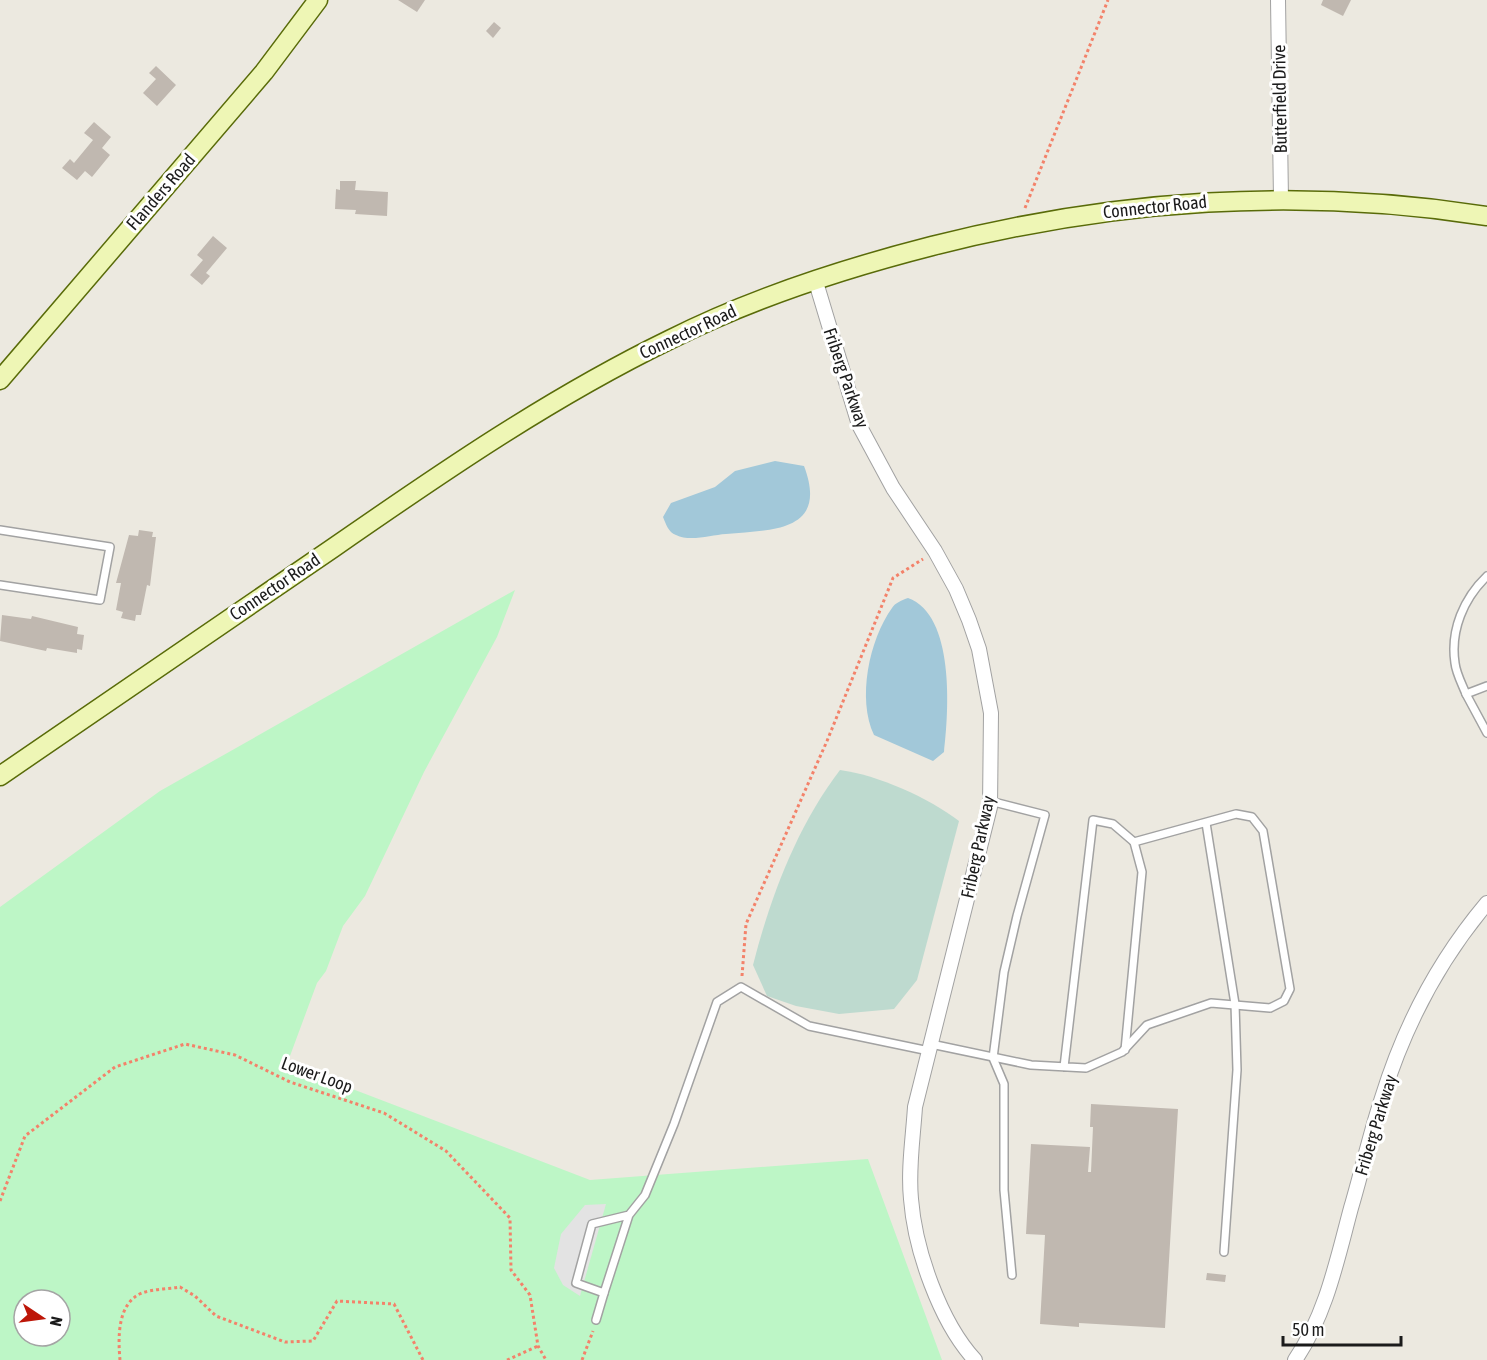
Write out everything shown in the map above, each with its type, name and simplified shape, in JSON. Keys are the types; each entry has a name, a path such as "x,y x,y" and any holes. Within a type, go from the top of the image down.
{"street":[{"name":"Flanders Road","path":"0,380 264,72 318,0"},
{"name":"Butterfield Drive","path":"1278,0 1281,199"},
{"name":"Connector Road","path":"0,776 410,495 563,397 672,338 815,279 882,259 1070,216 1176,203 1281,199 1424,206 1487,216"},
{"name":"Friberg Parkway","path":"815,279 859,425 893,488 935,551 956,589 982,660 991,713 990,801 915,1107 911,1200 919,1241 931,1283 950,1321 975,1360"},
{"name":"Friberg Parkway","path":"1295,1360 1310,1339 1325,1299 1382,1097 1420,1002 1455,945 1487,903"}],"lane":[{"path":"0,530 110,547 100,600 0,585"},
{"path":"1487,576 1473,590 1460,614 1455,636 1455,663 1466,694 1487,733"},
{"path":"1466,694 1487,686"},
{"path":"990,801 1045,814 1007,961 993,1058 1004,1083 1004,1190 1012,1275"},
{"path":"596,1323 629,1215 645,1195 658,1165 717,1002 741,987 809,1026 1031,1065 1086,1068 1125,1050 1147,1025 1211,1003 1270,1008 1284,1000 1290,989 1263,831 1252,817 1236,814 1134,842"},
{"path":"1064,1067 1094,820 1113,824 1134,842 1142,872 1125,1050"},
{"path":"1206,823 1235,1004 1237,1070 1224,1252"},
{"path":"604,1293 576,1283 592,1224 629,1215"}],"path":[{"path":"1018,227 1108,0"},
{"path":"741,987 746,924 827,741 893,579 935,551"},
{"name":"Lower Loop","path":"0,1201 25,1136 115,1067 185,1044 235,1055 290,1082 384,1113 446,1151 510,1218 511,1270 530,1295 538,1346 546,1360"},
{"path":"120,1360 118,1336 125,1310 141,1293 180,1287 195,1296 216,1316 285,1342 313,1341 337,1301 394,1304 423,1360"},
{"path":"582,1360 596,1323"},
{"path":"507,1360 538,1346"}],"green space":[{"path":"515,590 497,637 424,772 365,896 343,926 326,971 317,983 287,1064 590,1180 868,1159 942,1360 0,1360 0,907 160,791"},
{"path":"840,770 886,782 933,804 959,821 917,980 894,1009 839,1014 796,1006 767,996 753,965 768,914 787,863 811,815"}],"shaded area":[{"path":"606,1204 580,1296 563,1285 554,1268 561,1234 585,1205"}],"water":[{"path":"775,461 804,466 810,488 809,504 802,515 792,523 761,531 694,538 676,535 668,528 663,517 671,503 715,487 735,471"},
{"path":"908,598 923,608 934,623 946,666 947,713 944,752 933,761 874,735 866,704 868,670 877,636 893,606"}],"building":[{"path":"398,0 425,0 417,12"},
{"path":"1323,0 1351,0 1343,16 1321,5"},
{"path":"494,22 501,28 493,38 486,31"},
{"path":"156,66 176,85 157,106 143,93 156,79 149,73"},
{"path":"94,122 111,137 102,148 110,155 92,177 85,171 77,180 62,168 70,159 74,163 93,140 84,133"},
{"path":"340,181 356,181 355,190 388,192 387,216 355,214 356,210 335,209 336,189 340,190"},
{"path":"213,236 227,248 206,273 210,276 202,285 190,275 203,260 197,255"},
{"path":"139,530 153,532 152,537 156,537 150,586 147,585 141,615 136,615 135,621 121,618 123,612 116,610 121,583 116,583 129,535 138,536"},
{"path":"2,615 31,619 32,616 78,627 77,634 84,635 82,650 77,649 77,653 47,648 46,651 0,641"},
{"path":"1091,1104 1178,1109 1165,1328 1079,1323 1079,1327 1040,1324 1045,1235 1026,1234 1031,1144 1090,1147 1088,1172 1091,1172 1093,1127 1090,1127"},
{"path":"1207,1273 1226,1275 1225,1282 1206,1280"}]}
